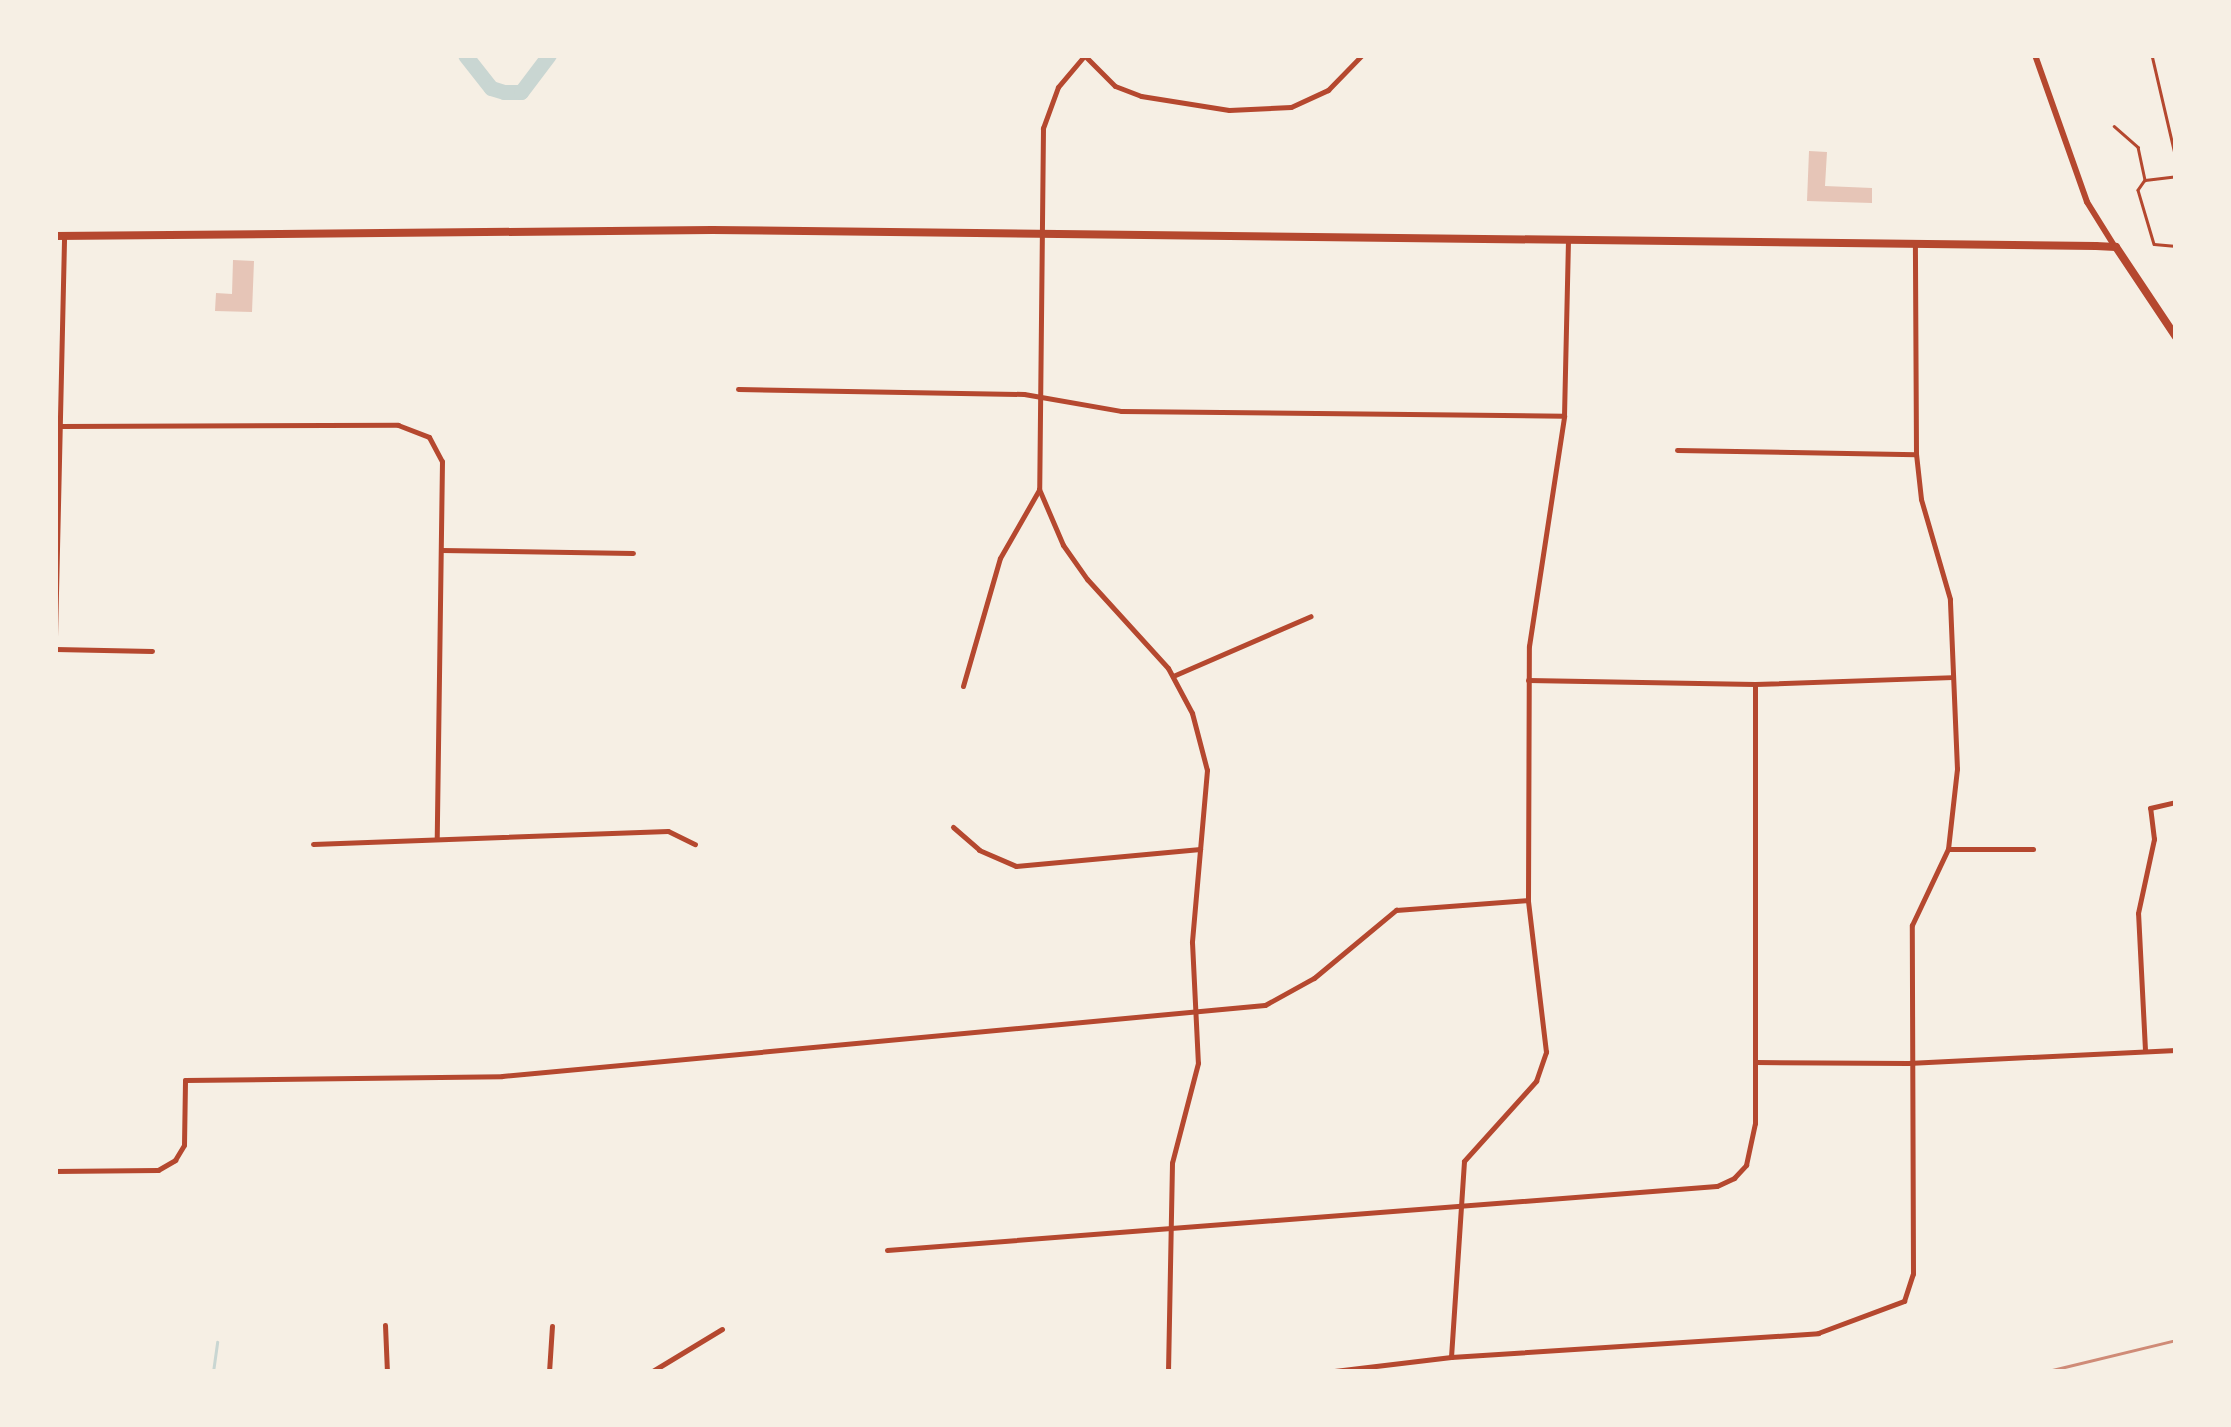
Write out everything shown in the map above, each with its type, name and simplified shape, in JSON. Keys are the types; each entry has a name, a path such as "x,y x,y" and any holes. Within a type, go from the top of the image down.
{"main road":[{"path":"2035,55 2087,202 2176,337"},
{"path":"59,236 712,230 1914,241 2116,248"}],"street":[{"path":"1168,1372 1172,1163 1198,1063 1192,1013 1207,770 1192,713 1172,676 1080,568 1039,488 1043,128 1058,87 1085,55 1116,86 1141,96 1229,110 1291,106 1328,90 1362,55"},
{"path":"55,637 59,236"},
{"path":"1451,1357 1458,1205 1464,1161 1536,1082 1546,1052 1528,900 1528,680 1531,601 1564,416 1568,240"},
{"path":"1326,1372 1451,1357 1818,1334 1904,1300 1911,1288 1908,1063 1912,925 1948,849 1956,769 1950,599 1921,499 1916,454 1914,241"},
{"path":"738,389 1039,398 1121,411 1564,416"},
{"path":"60,426 417,428 442,461 438,838"},
{"path":"1677,450 1916,454"},
{"path":"963,686 1000,558 1039,488"},
{"path":"441,550 632,553"},
{"path":"1172,676 1311,616"},
{"path":"55,648 152,651"},
{"path":"1528,680 1756,684 1952,677"},
{"path":"887,1250 1173,1231 1716,1186 1734,1178 1753,1142 1756,684"},
{"path":"2146,1050 2140,890 2154,839 2150,808 2176,802"},
{"path":"953,827 979,850 1016,866 1200,850"},
{"path":"313,844 668,831 694,844"},
{"path":"1948,849 2034,849"},
{"path":"55,1171 158,1170 175,1160 184,1145 186,1080 502,1076 1265,1005 1287,995 1396,910 1528,900"},
{"path":"1754,1062 1908,1063 2176,1050"},
{"path":"386,1326 387,1372"},
{"path":"549,1372 552,1326"},
{"path":"651,1372 722,1328"}],"path":[{"path":"2152,55 2176,158"},
{"path":"2114,126 2138,147 2144,180 2138,190 2154,244 2176,246"},
{"path":"2144,180 2176,176"}],"building":[{"path":"1809,151 1827,152 1825,186 1872,188 1872,203 1807,201"},
{"path":"233,260 254,261 252,312 215,311 216,293 232,294"}],"waterway":[{"path":"465,55 491,88 504,92 521,92 549,55"},
{"path":"213,1372 217,1342"}],"railway":[{"path":"2044,1372 2176,1340"}]}
